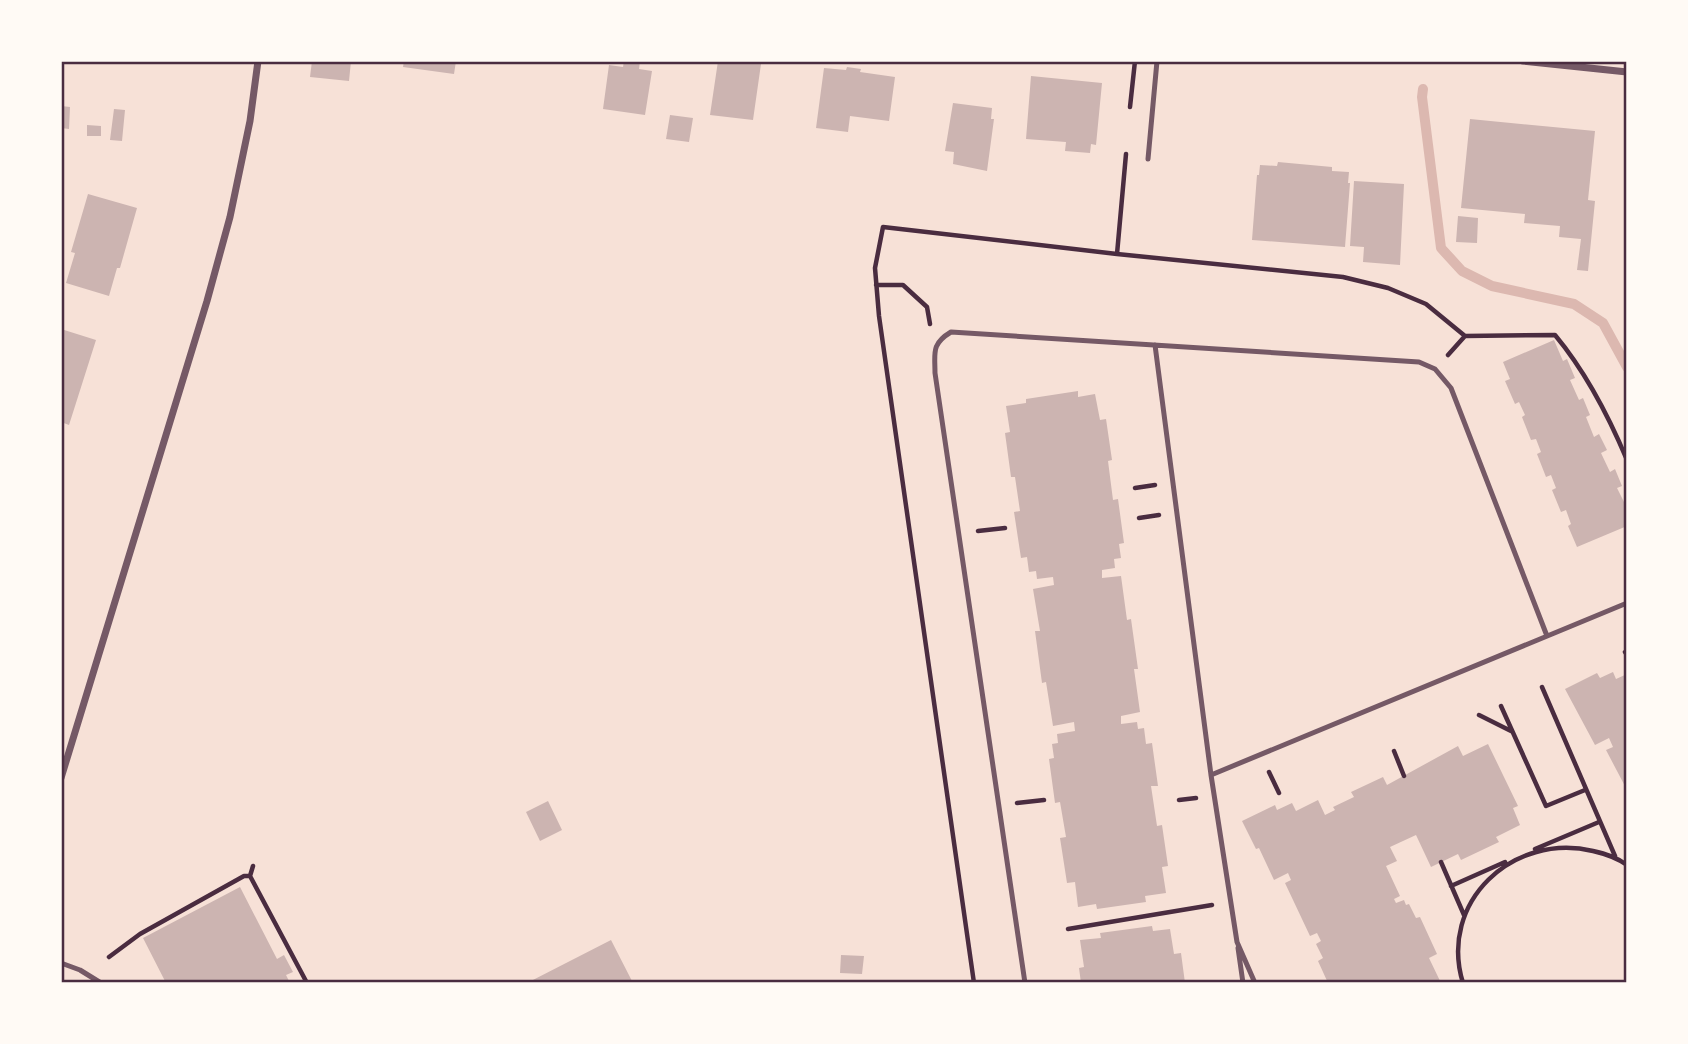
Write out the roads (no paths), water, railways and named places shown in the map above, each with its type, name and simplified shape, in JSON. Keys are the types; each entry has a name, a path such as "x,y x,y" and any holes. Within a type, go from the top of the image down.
{"street":[{"path":"61,778 210,289 236,189 250,121 258,61"},
{"path":"1523,61 1627,72"}],"lane":[{"path":"1148,159 1157,61"},
{"path":"1025,983 935,373 934,349 941,338 951,332 1419,362 1435,369 1451,388 1547,636"},
{"path":"1155,345 1212,775 1243,983"},
{"path":"1212,775 1627,603"},
{"path":"1237,942 1255,983"},
{"path":"61,963 101,983"}],"waterway":[{"path":"1423,89 1441,248 1462,271 1492,286 1574,304 1603,323 1627,367"}]}
